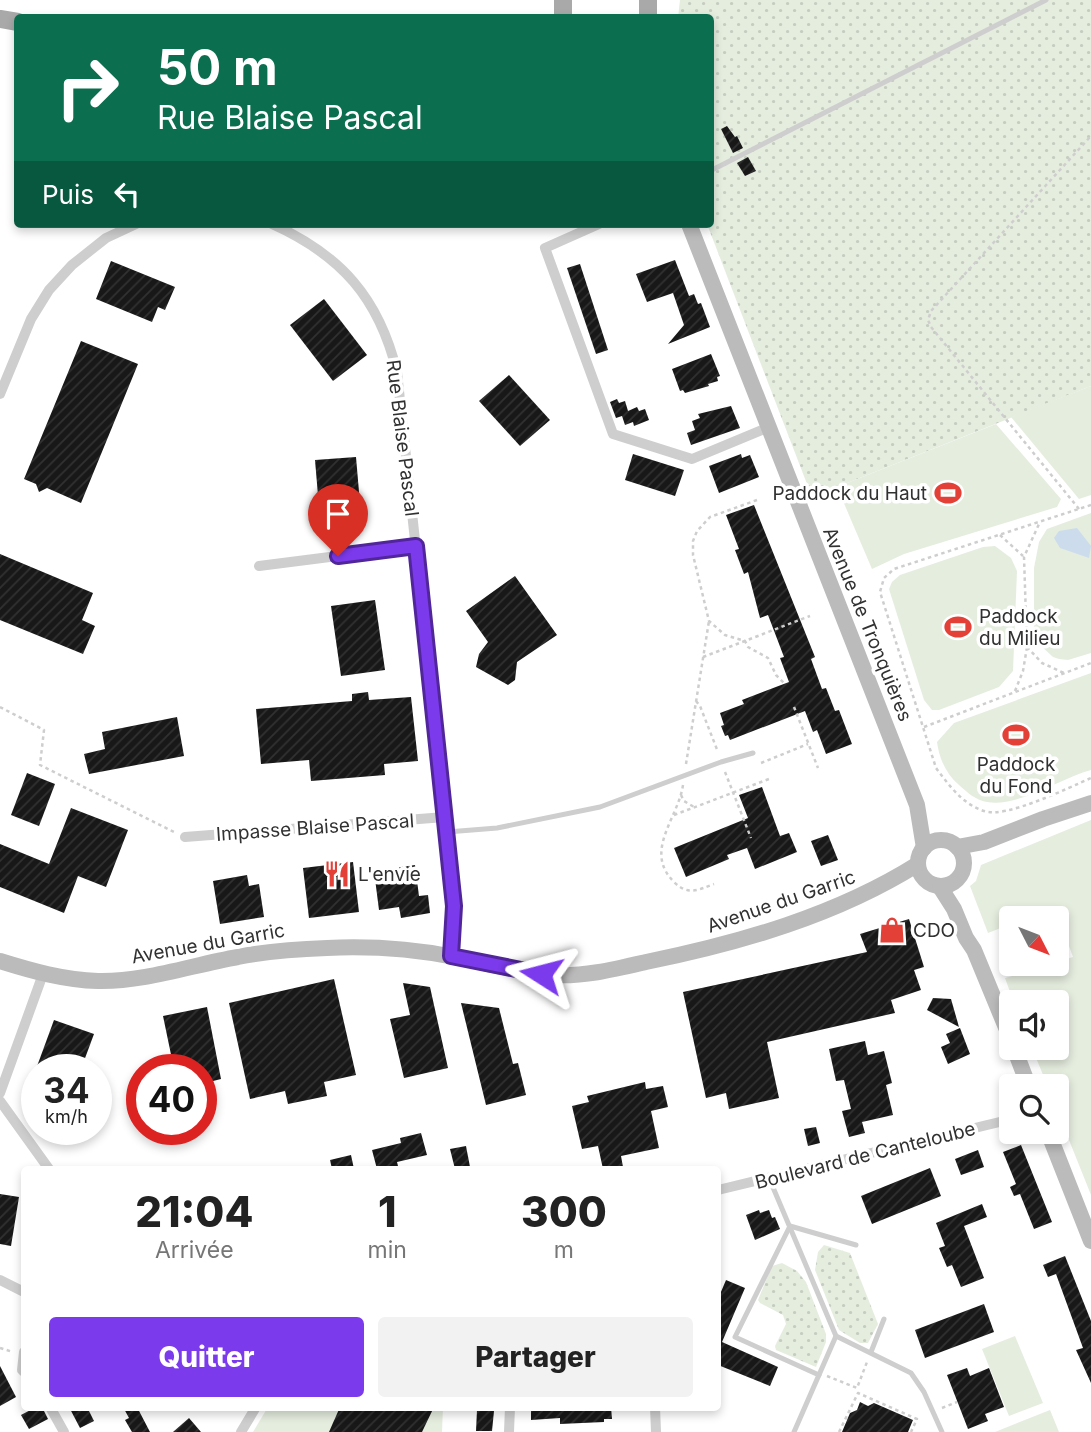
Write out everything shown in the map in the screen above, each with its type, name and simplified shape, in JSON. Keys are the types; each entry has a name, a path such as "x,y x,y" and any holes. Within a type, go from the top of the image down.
{"street":[{"path":"0,394 31,319 49,290 72,265 106,238 127,228"},
{"name":"Rue Blaise Pascal","path":"281,228 302,237 358,285 390,341 397,372 447,832 454,906 451,956"},
{"path":"590,228 545,248 613,434 692,458 769,427"},
{"name":"Avenue de Tronquières","path":"691,228 917,805 924,848"},
{"path":"259,566 416,546"},
{"path":"999,1011 954,909 934,885 923,878 918,864 924,848 934,841 952,844 984,842 1091,803"},
{"name":"Avenue de Tronquières","path":"917,805 938,834 952,844"},
{"path":"934,885 947,886 978,855 989,848 1045,825 1068,812"},
{"name":"Impasse Blaise Pascal","path":"185,837 445,817"},
{"path":"952,844 963,858 960,875 961,904 973,936 974,950"},
{"name":"Avenue du Garric","path":"0,961 44,974 99,981 148,976 250,955 332,947 404,950 556,975 600,972 703,950 794,921 872,891 918,864"},
{"name":"Avenue du Garric","path":"872,891 910,883 934,885"},
{"path":"0,1093 44,974"},
{"path":"0,1101 47,1166"},
{"name":"Boulevard de Canteloube","path":"721,1189 999,1122"},
{"path":"1053,1144 1091,1241"},
{"path":"0,1280 21,1290"},
{"path":"52,1411 64,1432"},
{"path":"241,1432 254,1411"},
{"path":"509,1432 510,1411"},
{"path":"655,1411 656,1432"}],"lane":[{"path":"714,170 1046,0"},
{"path":"447,832 497,828 600,807 721,762 753,753"},
{"path":"769,1178 836,1336 911,1373 925,1392 942,1432"},
{"path":"790,1226 856,1245"},
{"path":"790,1226 735,1337 820,1374"},
{"path":"871,1352 884,1319"},
{"path":"794,1432 836,1336"}],"path":[{"path":"1079,509 928,320 931,311 1091,136"},
{"path":"757,500 710,517 697,531 693,541 693,555 709,621 725,635 745,641 748,647 768,658 776,676 785,684"},
{"path":"1091,505 894,569 884,578 880,592 936,768 951,789 985,812 1004,813 1091,778"},
{"path":"1015,691 1023,671 1027,647 1024,557 1040,522"},
{"path":"1000,535 1024,557"},
{"path":"703,657 810,616"},
{"path":"1027,647 1042,663 1064,673"},
{"path":"923,727 1091,663"},
{"path":"0,707 44,730 40,765 185,837"},
{"path":"794,707 818,768"},
{"path":"761,763 808,744"},
{"path":"674,816 769,779"},
{"path":"681,795 684,801 694,807"},
{"path":"820,1374 856,1388 871,1352"},
{"path":"839,1432 858,1393 917,1419 911,1432"},
{"path":"933,1412 957,1402"}],"shaded area":[{"path":"680,0 1091,0 1091,386 812,497 709,228 714,228 714,14 678,14"},
{"path":"1091,386 1091,495 1079,499 1011,417"},
{"name":"Paddock du Haut","path":"996,424 1061,499 1057,507 904,554 872,569 837,487"},
{"path":"1091,513 1091,653 1068,660 1059,659 1038,643 1034,635 1034,568 1039,542 1047,529"},
{"name":"Paddock du Milieu","path":"995,546 1011,558 1017,571 1013,671 999,687 939,710 932,710 924,700 889,589 900,575 983,547"},
{"name":"Paddock du Fond","path":"1091,673 1091,770 1025,797 999,803 975,798 950,776 941,760 937,742 954,723"},
{"path":"1091,820 1091,1195 1069,1140 1069,1074 1043,1074 1037,1060 1069,1060 1069,990 1009,990 1005,978 1069,976 1069,958 1073,957 1069,946 1069,906 999,906 999,929 988,933 970,886 976,881 981,865"},
{"path":"824,1245 850,1253 878,1324 868,1343 860,1343 839,1330 815,1270 818,1252"},
{"path":"782,1263 797,1271 806,1282 826,1334 826,1342 816,1367 776,1350 775,1346 786,1324 783,1315 758,1300 772,1266"},
{"path":"1015,1336 1043,1403 1009,1416 982,1349"},
{"path":"1050,1410 1059,1432 995,1432"},
{"path":"266,1411 443,1411 442,1432 253,1432"}],"water":[{"path":"1077,528 1091,546 1089,558 1060,548 1054,538 1059,531"}],"building":[{"path":"727,126 735,137 737,136 743,148 733,153 721,129"},
{"path":"748,157 756,171 745,176 737,163"},
{"path":"675,260 689,296 694,294 698,304 701,303 710,327 668,344 684,325 673,293 647,302 636,274"},
{"path":"111,261 175,287 165,310 158,307 152,322 96,299"},
{"path":"580,264 608,350 596,354 567,268"},
{"path":"324,299 367,355 333,381 290,325"},
{"path":"81,341 138,364 81,503 47,488 39,492 36,484 24,479"},
{"path":"711,354 720,376 717,377 718,381 685,393 680,391 672,369"},
{"path":"509,375 550,420 520,446 479,401"},
{"path":"617,399 619,403 625,401 628,411 637,407 639,411 645,409 649,420 634,426 633,422 625,425 622,416 616,418 610,402"},
{"path":"731,406 740,428 691,445 687,433 695,430 692,421 700,418 698,414"},
{"path":"633,454 684,470 675,496 625,480"},
{"path":"741,454 742,458 750,455 759,477 719,493 709,466"},
{"path":"356,457 361,515 320,519 315,460"},
{"path":"754,505 815,657 811,659 822,689 826,688 835,711 839,710 852,744 826,754 817,730 813,732 805,711 730,740 721,726 724,725 720,713 744,704 742,700 789,682 780,658 784,657 768,615 760,618 748,572 744,574 735,550 739,549 726,515"},
{"path":"0,554 93,593 82,620 95,626 83,654 0,620"},
{"path":"515,576 557,635 517,662 515,680 508,685 476,667 479,654 488,642 466,611"},
{"path":"375,600 385,670 341,676 331,606"},
{"path":"368,692 369,700 411,697 418,761 384,764 385,775 311,781 309,760 261,764 256,709 352,701 352,694"},
{"path":"177,717 184,756 89,774 84,754 105,749 102,732"},
{"path":"27,773 55,784 39,826 11,815"},
{"path":"762,787 780,836 789,833 797,852 755,869 747,848 727,855 729,859 686,877 674,848 748,818 739,795"},
{"path":"71,808 128,830 106,887 78,876 64,913 0,887 0,844 49,864"},
{"path":"828,835 838,860 821,866 811,841"},
{"path":"353,862 359,912 309,918 303,868"},
{"path":"415,865 419,896 428,895 430,913 401,918 399,907 379,910 374,871"},
{"path":"247,875 249,886 259,884 264,917 220,924 213,881"},
{"path":"909,919 924,967 914,970 921,990 891,1000 895,1013 767,1042 779,1098 729,1109 726,1093 706,1098 683,992 867,952 860,934"},
{"path":"334,979 356,1075 324,1082 327,1096 288,1104 285,1091 250,1099 229,1003"},
{"path":"403,983 430,987 448,1068 404,1078 390,1019 410,1015"},
{"path":"933,998 951,999 959,1027 927,1010"},
{"path":"461,1003 499,1008 513,1064 518,1063 526,1095 486,1105"},
{"path":"207,1007 216,1054 171,1054 163,1016"},
{"path":"54,1020 94,1034 87,1054 42,1054"},
{"path":"960,1028 970,1054 948,1064 941,1047 950,1043 946,1034"},
{"path":"865,1041 868,1055 884,1051 892,1083 886,1085 893,1115 862,1122 865,1133 849,1137 842,1111 851,1109 844,1080 836,1081 829,1049"},
{"path":"217,1058 221,1079 217,1080"},
{"path":"645,1082 646,1089 663,1086 668,1107 651,1111 659,1148 621,1156 623,1166 602,1166 598,1146 582,1149 572,1106 589,1102 587,1096"},
{"path":"816,1127 820,1143 808,1146 804,1129"},
{"path":"421,1133 427,1155 397,1162 398,1166 376,1166 372,1150 401,1143 400,1138"},
{"path":"1021,1145 1052,1222 1034,1229 1020,1194 1014,1196 1010,1187 1016,1184 1003,1152"},
{"path":"466,1146 470,1166 454,1166 450,1149"},
{"path":"978,1150 984,1167 961,1175 955,1159"},
{"path":"351,1155 353,1166 331,1166 330,1160"},
{"path":"930,1168 941,1196 872,1224 861,1196"},
{"path":"0,1194 19,1197 11,1246 0,1244"},
{"path":"982,1204 987,1217 964,1226 984,1278 961,1287 952,1265 947,1267 939,1248 945,1246 936,1223"},
{"path":"759,1210 760,1213 769,1210 780,1229 755,1240 746,1215"},
{"path":"1065,1256 1091,1321 1091,1383 1076,1350 1083,1348 1056,1274 1048,1277 1043,1265"},
{"path":"726,1280 745,1288 722,1342 778,1367 770,1386 721,1366 721,1292"},
{"path":"984,1304 994,1332 925,1358 915,1330"},
{"path":"0,1366 16,1397 0,1406"},
{"path":"967,1368 970,1376 989,1368 1004,1407 985,1414 988,1421 968,1429 947,1375"},
{"path":"860,1402 868,1406 874,1403 913,1420 908,1432 842,1432 850,1413 857,1410"},
{"path":"28,1411 44,1411 48,1419 29,1429 21,1415"},
{"path":"71,1411 89,1411 94,1421 80,1428"},
{"path":"125,1411 139,1411 150,1432 132,1432 125,1420 129,1418"},
{"path":"338,1411 432,1411 422,1432 329,1432"},
{"path":"477,1411 494,1411 492,1431 476,1431"},
{"path":"531,1411 611,1411 612,1419 604,1419 604,1422 560,1424 560,1418 531,1420"},
{"path":"189,1418 201,1432 173,1432"}],"place":[{"name":"Paddock du Haut","path":"948,493"},
{"name":"Paddock du Milieu","path":"958,627"},
{"name":"Paddock du Fond","path":"1016,735"},
{"name":"L'envie","path":"337,874"},
{"name":"CDO","path":"892,930"}],"route":[{"path":"338,556 416,546 454,906 451,956 541,974"}]}
